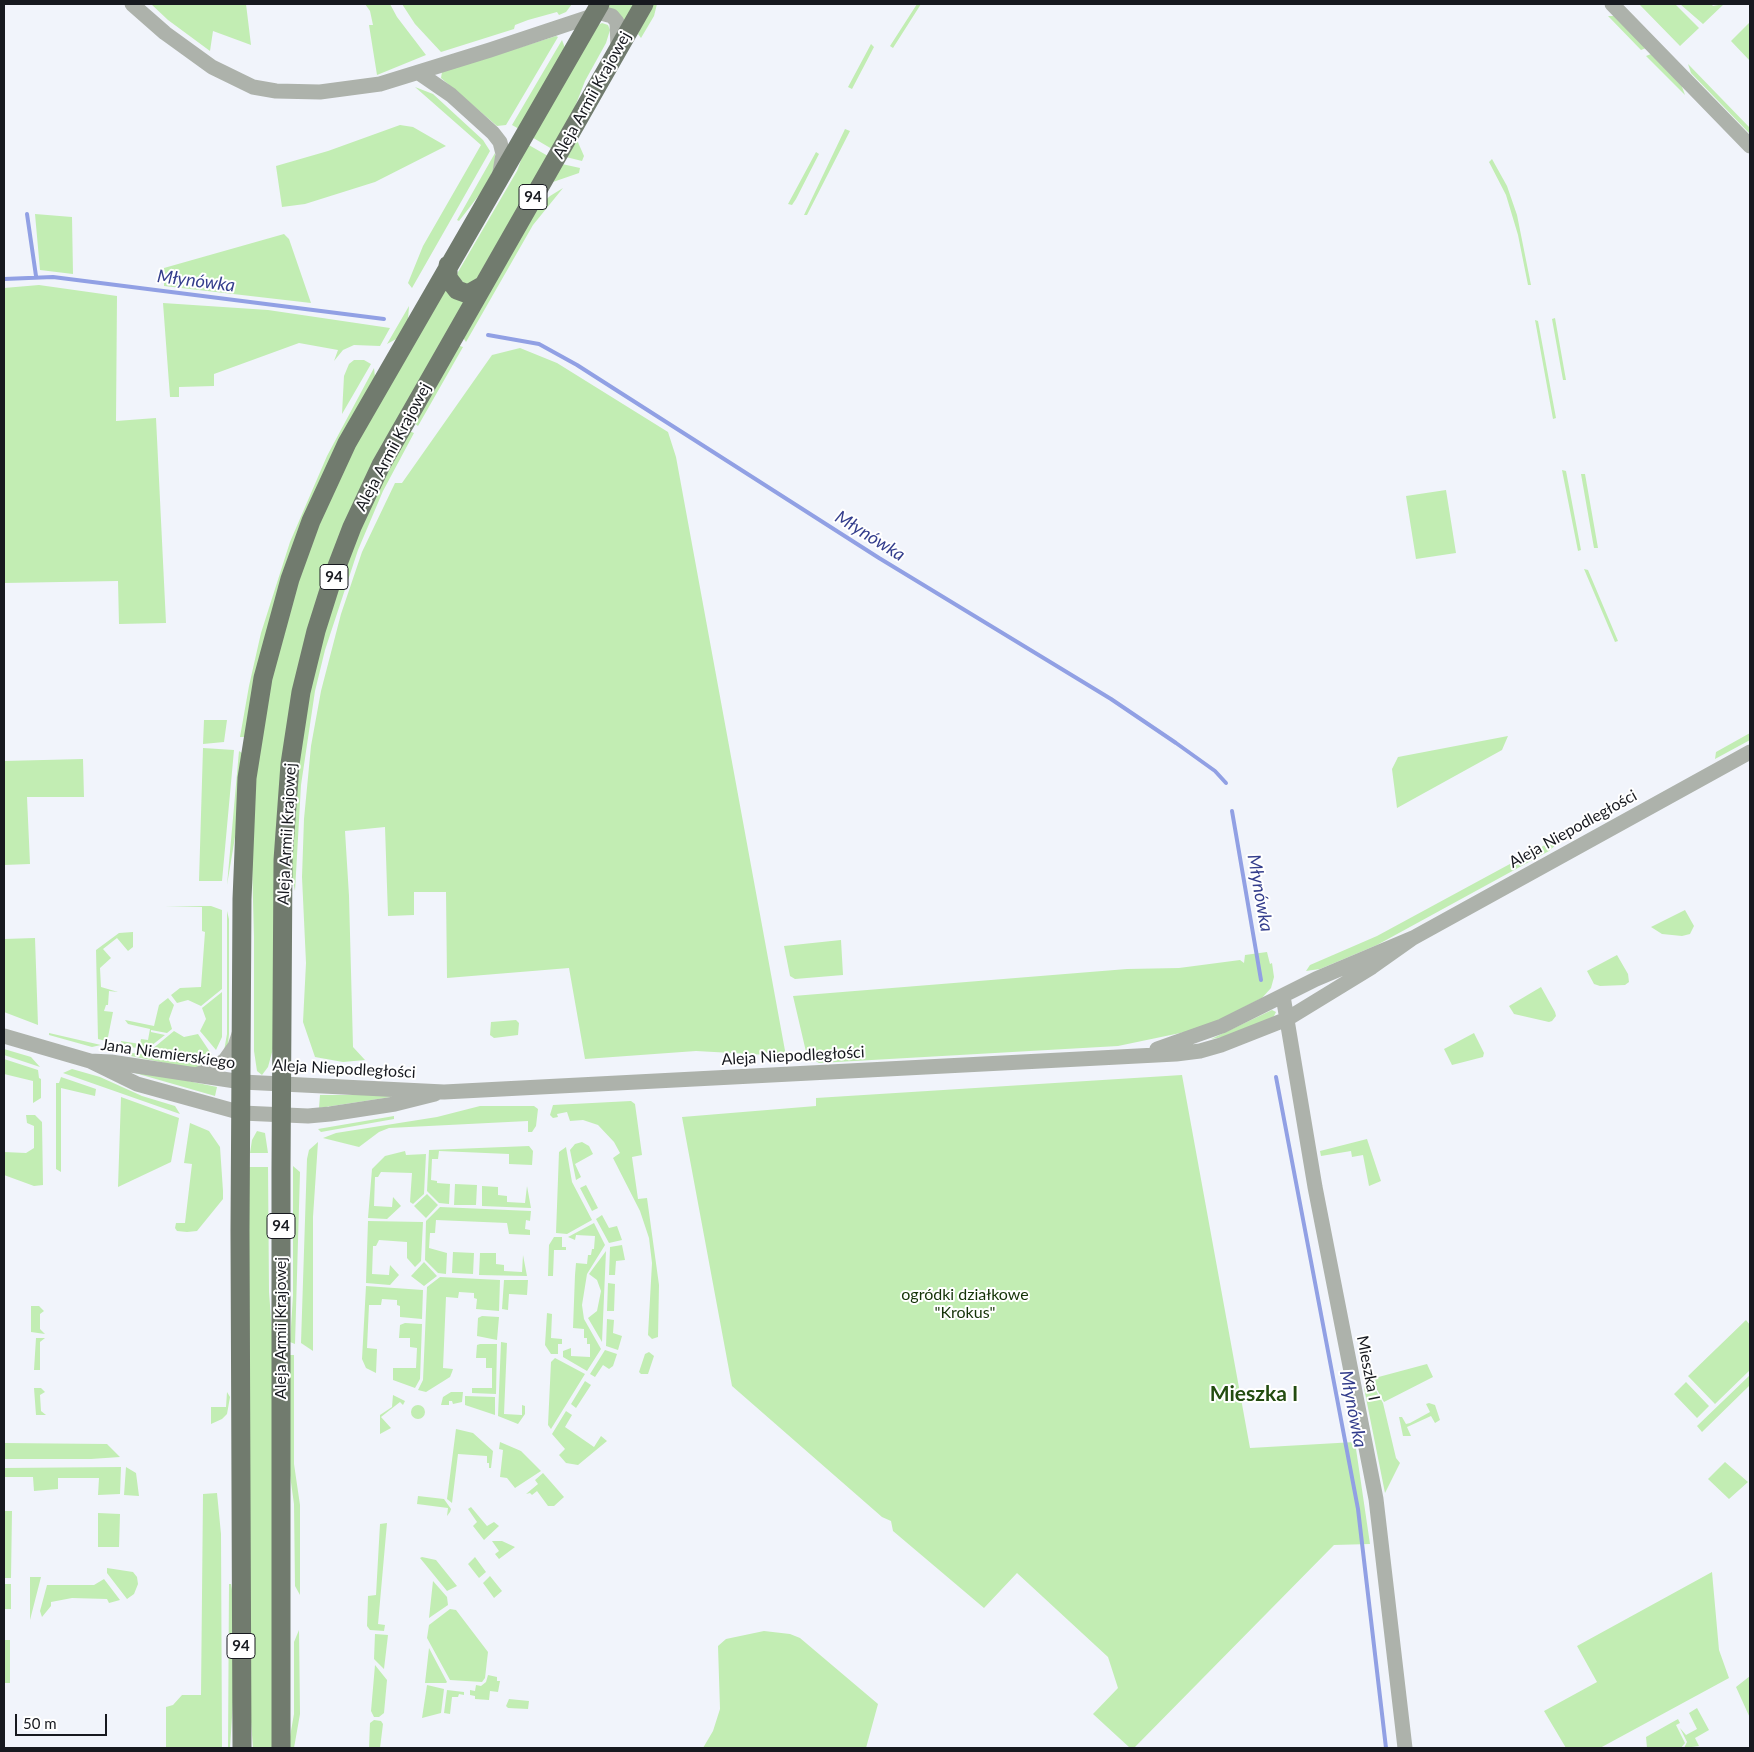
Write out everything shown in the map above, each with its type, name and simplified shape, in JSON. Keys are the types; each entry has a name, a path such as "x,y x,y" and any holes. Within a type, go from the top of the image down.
{"main road":[{"name":"Aleja Armii Krajowej","path":"281,1748 282,1083 285,822 290,764 306,672 334,574 364,499 403,423 644,4"},
{"name":"94","path":"242,1748 240,1230 242,880 246,794 258,704 278,616 306,535 333,470 363,413 499,176 597,10"},
{"path":"448,265 448,278 457,290 468,294 482,286"}],"street":[{"path":"132,4 154,24 192,53 228,77 253,87 287,92 320,92 380,84 419,73 597,10 606,13 617,22 618,48"},
{"path":"1612,4 1750,146"},
{"path":"419,73 451,95 493,133 500,142 503,154 499,176"},
{"name":"Aleja Niepodległości","path":"242,1082 444,1092 1200,1051 1241,1038 1287,1019 1372,968 1413,938 1750,752"},
{"name":"Aleja Niepodległości","path":"1144,1054 1222,1026 1365,957 1413,938"},
{"name":"Mieszka I","path":"1283,996 1315,1187 1376,1499 1405,1748"},
{"path":"184,1075 206,1072 218,1067 232,1052 241,1028"},
{"name":"Jana Niemierskiego","path":"4,1036 90,1061 137,1084 242,1113"},
{"name":"Jana Niemierskiego","path":"90,1061 111,1062 184,1075 242,1082"},
{"name":"Aleja Niepodległości","path":"242,1113 282,1115 330,1114 414,1100 444,1092"}],"green space":[{"path":"151,4 246,4 251,45 213,31 210,51 168,20"},
{"path":"365,4 390,4 397,17 426,55 377,75 369,25 373,25 370,11"},
{"path":"402,4 572,4 566,12 559,15 557,12 528,20 515,25 514,29 441,52 415,24"},
{"path":"608,4 635,4 625,21 607,7"},
{"path":"651,4 657,4 654,16 641,38 638,34"},
{"path":"917,4 921,4 893,48 890,46"},
{"path":"1639,4 1675,4 1699,28 1680,46"},
{"path":"1680,4 1711,4 1713,6 1724,4 1703,24"},
{"path":"1608,16 1615,16 1646,48 1641,50"},
{"path":"1750,22 1750,61 1731,41"},
{"path":"602,23 608,25 610,30 606,43 585,81 573,112 552,149 530,136 598,25"},
{"path":"556,36 558,37 506,125 497,126 441,78 442,72"},
{"path":"562,40 565,48 519,129 512,125"},
{"path":"871,44 874,47 852,89 848,87"},
{"path":"1651,54 1681,84 1685,95 1646,56"},
{"path":"1688,64 1750,128 1750,134 1691,73"},
{"path":"415,87 433,94 483,140 490,151 412,288 408,283 423,246 481,145"},
{"path":"400,125 413,127 446,146 375,182 305,204 282,207 276,166 328,151"},
{"path":"845,129 850,131 807,215 804,215"},
{"path":"577,140 584,156 582,161 566,157"},
{"path":"527,144 548,156 475,282 467,287 457,275 458,272 517,171"},
{"path":"816,152 819,154 796,199 792,205 788,204"},
{"path":"495,153 495,167 483,190 459,221 457,220"},
{"path":"1492,159 1507,186 1517,215 1531,285 1528,285 1518,235 1506,195 1489,162"},
{"path":"562,164 580,168 579,173 553,182"},
{"path":"563,188 533,225 466,342 462,336 537,208 550,196"},
{"path":"35,214 72,217 73,274 40,270"},
{"path":"284,234 289,239 311,303 164,286 164,268"},
{"path":"444,284 465,299 313,615 274,1045 268,1067 262,1075 257,1071 254,1051 254,937 251,828 262,715 298,575 343,466"},
{"path":"39,285 117,296 116,421 156,418 166,623 119,624 118,581 4,583 4,288"},
{"path":"163,303 268,310 390,328 380,346 354,345 343,350 334,361 338,350 299,343 214,374 214,386 179,387 179,397 170,397"},
{"path":"409,306 408,320 398,338 387,344"},
{"path":"1555,318 1566,380 1563,380 1552,319"},
{"path":"1535,320 1538,321 1556,418 1553,419"},
{"path":"457,345 463,347 418,426 413,422"},
{"path":"520,348 557,363 668,432 676,457 786,1056 696,1051 585,1059 569,968 447,978 446,892 414,892 414,915 388,916 385,827 345,831 349,896 353,1047 365,1060 343,1062 315,1057 303,1022 306,963 302,877 304,819 311,746 321,691 341,614 362,552 395,483 402,483 492,355"},
{"path":"354,360 364,360 371,364 342,414 344,376 349,364"},
{"path":"374,368 375,377 343,436 245,737 240,737 261,633 290,542 327,456"},
{"path":"409,431 414,433 383,491 358,550 325,650 315,691 301,785 295,891 291,872 296,777 309,689 334,599 367,511"},
{"path":"1562,470 1566,471 1581,550 1578,551"},
{"path":"1581,474 1585,474 1598,548 1594,548"},
{"path":"1446,490 1456,553 1416,559 1406,496"},
{"path":"1584,569 1588,570 1618,641 1615,642"},
{"path":"204,720 227,720 224,742 203,744"},
{"path":"1750,733 1750,740 1715,759 1716,752"},
{"path":"1508,736 1502,750 1397,808 1392,769 1398,757"},
{"path":"203,748 234,750 222,881 199,881"},
{"path":"239,751 242,753 237,825 227,885"},
{"path":"83,759 84,797 27,797 30,864 4,865 4,761"},
{"path":"1556,839 1558,843 1549,851 1377,945 1320,969 1306,971 1310,965 1377,936"},
{"path":"165,906 211,906 222,910 222,989 201,1006 188,1000 177,1003 171,995 180,988 201,987 205,932 202,931 202,907"},
{"path":"1685,910 1694,926 1690,934 1682,936 1662,934 1651,927"},
{"path":"227,911 229,919 229,1034 228,1044 224,1051 227,1034"},
{"path":"133,932 133,947 128,951 117,938 103,949 111,958 100,968 101,987 118,992 109,991 108,1005 106,1005 104,1011 113,1012 108,1037 106,1041 98,1039 96,950 119,933"},
{"path":"35,938 38,1025 4,1012 4,939"},
{"path":"841,940 843,975 795,979 790,976 784,946"},
{"path":"1267,952 1270,964 1272,963 1274,977 1271,988 1262,998 1217,1021 1185,1032 1118,1046 819,1063 807,1056 793,996 1127,969 1179,968 1240,960 1244,963 1245,955"},
{"path":"1617,955 1628,974 1629,982 1625,985 1600,986 1594,984 1587,971"},
{"path":"1541,987 1555,1012 1556,1016 1552,1021 1549,1022 1514,1014 1509,1006"},
{"path":"222,992 222,1037 216,1050 200,1031 206,1019 202,1008"},
{"path":"168,998 174,1005 169,1019 172,1029 167,1033 151,1030 151,1032 165,1035 147,1049 121,1046 121,1041 140,1044 141,1039 148,1040 150,1029 128,1024 125,1020 154,1026 159,1005"},
{"path":"1272,1010 1276,1012 1273,1018 1224,1037 1211,1039"},
{"path":"516,1020 519,1023 518,1035 494,1038 490,1035 491,1022"},
{"path":"174,1031 184,1037 198,1034 212,1055 204,1057 151,1050"},
{"path":"49,1033 101,1045 92,1047 49,1035"},
{"path":"1474,1033 1484,1053 1483,1057 1452,1065 1444,1049"},
{"path":"4,1049 31,1057 40,1067 4,1055"},
{"path":"124,1052 213,1062 193,1069 131,1056"},
{"path":"4,1059 38,1070 39,1078 41,1079 41,1098 33,1103 33,1081 4,1074"},
{"path":"72,1069 100,1077 142,1096 175,1106 180,1114 63,1073"},
{"path":"135,1070 217,1087 215,1096 135,1073"},
{"name":"ogródki działkowe \"Krokus\"","path":"1182,1075 1250,1448 1355,1442 1370,1544 1334,1545 1134,1748 1130,1748 1093,1714 1118,1688 1108,1657 1017,1573 984,1608 893,1531 891,1521 882,1517 732,1386 682,1117 816,1106 816,1098"},
{"path":"61,1077 96,1089 95,1096 61,1088 61,1172 56,1169 56,1083 59,1083"},
{"path":"320,1095 392,1095 391,1097 319,1108"},
{"path":"121,1097 179,1118 171,1162 118,1187"},
{"path":"631,1101 635,1104 642,1155 632,1157 638,1199 647,1198 659,1285 658,1337 652,1339 648,1335 652,1263 649,1238 640,1211 613,1158 620,1153 614,1142 598,1125 583,1120 570,1121 567,1112 557,1114 558,1117 553,1118 550,1115 553,1105"},
{"path":"480,1106 534,1106 538,1109 536,1126 532,1132 528,1132 528,1121 389,1128 379,1132 359,1147 323,1138 336,1133 437,1117"},
{"path":"26,1115 35,1115 42,1122 43,1185 34,1186 4,1175 4,1152 26,1153 34,1148 34,1126 27,1123"},
{"path":"394,1116 394,1119 321,1132 318,1129"},
{"path":"190,1123 209,1131 220,1147 223,1199 197,1231 187,1232 177,1231 175,1228 176,1223 185,1223 192,1164 184,1163"},
{"path":"257,1131 265,1133 268,1153 250,1153 252,1140"},
{"path":"1367,1139 1381,1181 1369,1186 1363,1155 1352,1157 1351,1151 1321,1156 1320,1151"},
{"path":"318,1142 313,1217 313,1351 301,1343 307,1159 309,1150"},
{"path":"582,1142 589,1146 593,1154 575,1164 581,1177 576,1180 570,1150 575,1144"},
{"path":"529,1146 533,1151 532,1165 509,1164 509,1154 439,1151 438,1159 432,1159 431,1180 437,1181 437,1183 450,1184 449,1204 439,1203 427,1191 429,1150"},
{"path":"566,1147 572,1182 592,1220 567,1234 556,1233 559,1152"},
{"path":"405,1151 406,1155 426,1154 424,1194 413,1204 410,1202 412,1173 381,1172 378,1177 375,1177 374,1206 392,1207 393,1197 401,1206 387,1219 368,1218 372,1169 385,1156"},
{"path":"293,1166 300,1172 295,1344 290,1342 293,1296"},
{"path":"248,1167 268,1167 269,1292 274,1358 274,1748 253,1748 248,1683"},
{"path":"455,1184 477,1185 476,1205 454,1205"},
{"path":"586,1185 598,1208 592,1211 580,1188"},
{"path":"482,1186 498,1187 498,1195 507,1196 507,1202 525,1203 527,1186 531,1208 482,1206"},
{"path":"427,1194 438,1205 426,1218 414,1206"},
{"path":"440,1207 531,1211 530,1221 526,1220 525,1229 530,1230 530,1235 509,1234 507,1223 436,1220 435,1233 430,1233 429,1248 447,1253 446,1274 438,1273 425,1260 426,1221"},
{"path":"602,1215 609,1228 617,1226 622,1240 609,1243 596,1219"},
{"path":"368,1221 423,1222 421,1261 415,1267 407,1258 407,1242 379,1240 376,1246 373,1246 372,1274 389,1275 390,1265 399,1275 390,1285 366,1283"},
{"path":"594,1223 605,1245 587,1274 582,1305 584,1319 601,1349 587,1371 563,1357 563,1351 571,1348 571,1356 590,1357 590,1344 587,1344 587,1338 584,1338 584,1329 573,1328 575,1275 576,1263 587,1264 588,1255 591,1255 592,1249 594,1249 595,1236 576,1235 575,1240 568,1237"},
{"path":"554,1237 562,1237 562,1247 566,1247 566,1250 554,1250 553,1276 548,1276 549,1245"},
{"path":"622,1245 625,1260 616,1261 615,1275 609,1275 610,1247"},
{"path":"606,1251 602,1342 588,1318 597,1311 601,1291 597,1280 589,1274"},
{"path":"453,1252 474,1253 473,1274 452,1273"},
{"path":"480,1253 496,1253 496,1264 504,1265 504,1271 522,1272 523,1255 527,1276 479,1275"},
{"path":"424,1262 437,1276 424,1286 411,1276"},
{"path":"440,1277 500,1280 499,1311 476,1309 477,1299 474,1298 474,1293 459,1292 458,1298 446,1297 443,1368 453,1369 450,1377 426,1392 418,1390 423,1380 427,1287"},
{"path":"504,1280 528,1280 527,1295 509,1294 508,1310 502,1309"},
{"path":"608,1283 615,1284 614,1311 607,1311"},
{"path":"366,1286 423,1290 422,1319 400,1317 400,1306 397,1305 397,1300 382,1299 381,1305 369,1305 367,1348 377,1349 376,1373 366,1368 362,1359"},
{"path":"31,1306 39,1306 44,1311 40,1314 40,1329 45,1334 31,1332"},
{"path":"547,1313 552,1314 551,1338 562,1339 562,1344 558,1344 558,1354 551,1354 545,1345"},
{"path":"482,1316 499,1317 497,1340 477,1336 478,1318"},
{"path":"607,1319 614,1320 613,1333 622,1336 618,1350 606,1346"},
{"path":"1746,1320 1750,1325 1750,1370 1715,1404 1688,1376"},
{"path":"405,1323 422,1324 420,1379 415,1388 393,1380 393,1368 416,1368 417,1348 410,1347 410,1338 399,1338 400,1325"},
{"path":"36,1338 45,1338 40,1342 40,1370 34,1370"},
{"path":"501,1342 507,1343 504,1414 522,1415 522,1405 525,1406 525,1414 518,1424 498,1416"},
{"path":"497,1344 496,1394 472,1393 472,1388 492,1388 492,1368 486,1368 486,1358 476,1358 477,1345"},
{"path":"605,1350 617,1354 613,1366 609,1369 603,1365 595,1377 590,1374"},
{"path":"649,1352 654,1356 648,1374 641,1374 639,1372 645,1354"},
{"path":"289,1355 294,1355 294,1464 300,1505 300,1595 295,1586 294,1504 289,1468"},
{"path":"555,1358 585,1374 551,1429 548,1425 551,1362"},
{"path":"1427,1364 1433,1377 1384,1402 1371,1379"},
{"path":"1750,1375 1750,1385 1702,1432 1697,1426"},
{"path":"1370,1380 1383,1403 1396,1458 1400,1463 1385,1493 1364,1388 1365,1383"},
{"path":"585,1381 591,1385 576,1408 571,1404"},
{"path":"1686,1382 1709,1406 1697,1418 1674,1394"},
{"path":"34,1388 41,1388 45,1392 40,1395 41,1411 46,1415 36,1415"},
{"path":"227,1392 230,1397 227,1414 222,1419 211,1424 211,1407 226,1407"},
{"path":"451,1392 463,1392 462,1402 453,1404 452,1401 449,1401 449,1405 441,1405 443,1397"},
{"path":"393,1395 405,1401 403,1405 400,1402 381,1417 391,1428 380,1434 380,1415 392,1407"},
{"path":"465,1396 495,1397 495,1415 465,1405"},
{"path":"1426,1404 1435,1405 1440,1420 1435,1423 1431,1416 1407,1427 1411,1436 1403,1436 1399,1417 1402,1417 1406,1424 1410,1423 1430,1412"},
{"path":"415,1405 421,1405 425,1412 421,1419 415,1419 411,1415 411,1409"},
{"path":"566,1411 572,1415 565,1427 594,1447 601,1436 607,1441 578,1465 566,1463 559,1455 565,1449 552,1434"},
{"path":"456,1429 473,1433 493,1451 491,1468 489,1468 489,1463 487,1463 487,1456 458,1454 452,1503 447,1499"},
{"path":"500,1442 521,1451 541,1471 515,1488 507,1478 500,1477 503,1450 499,1449"},
{"path":"4,1443 107,1444 120,1457 4,1459"},
{"path":"1725,1462 1748,1482 1729,1499 1708,1479"},
{"path":"121,1467 120,1494 98,1495 99,1478 58,1478 58,1489 34,1491 33,1477 4,1477 4,1468"},
{"path":"126,1467 136,1473 139,1496 124,1495"},
{"path":"543,1473 564,1497 554,1506 548,1506 537,1491 532,1495 530,1493 526,1494 538,1484 535,1480"},
{"path":"217,1493 221,1534 222,1748 166,1748 166,1707 173,1705 182,1695 201,1695 203,1494"},
{"path":"418,1496 444,1499 451,1509 450,1512 447,1516 448,1508 417,1504"},
{"path":"471,1507 487,1526 494,1522 499,1526 484,1540 473,1526 477,1522 468,1509"},
{"path":"4,1511 12,1511 11,1578 4,1578"},
{"path":"98,1513 120,1514 119,1547 98,1547"},
{"path":"387,1523 378,1624 385,1625 384,1631 370,1630 367,1626 368,1596 376,1595 380,1524"},
{"path":"492,1541 502,1541 515,1547 499,1559 495,1554 499,1551"},
{"path":"475,1557 486,1572 479,1578 468,1564"},
{"path":"420,1558 436,1560 457,1586 447,1591"},
{"path":"107,1568 133,1572 137,1577 138,1584 134,1594 127,1599 107,1573"},
{"path":"1712,1572 1719,1650 1729,1678 1600,1748 1566,1748 1544,1711 1597,1682 1577,1646"},
{"path":"490,1576 502,1591 494,1598 483,1583"},
{"path":"30,1577 41,1577 30,1620"},
{"path":"104,1579 120,1600 109,1603 107,1599 72,1598 51,1602 51,1606 42,1617 40,1611 47,1585 94,1585"},
{"path":"433,1581 447,1597 448,1605 429,1618"},
{"path":"4,1584 11,1584 11,1609 4,1609"},
{"path":"229,1584 231,1584 235,1608 235,1671 230,1748 228,1748"},
{"path":"450,1609 456,1610 488,1652 485,1678 482,1682 450,1680 427,1638 429,1625"},
{"path":"299,1630 300,1714 294,1748 288,1748 294,1714 294,1642"},
{"path":"764,1631 790,1634 800,1638 878,1704 866,1748 703,1748 713,1731 720,1709 718,1646 726,1639"},
{"path":"375,1634 388,1635 384,1669 374,1659"},
{"path":"4,1640 10,1640 10,1683 4,1683"},
{"path":"429,1648 447,1682 446,1683 425,1683"},
{"path":"375,1665 387,1680 384,1713 379,1717 374,1717 371,1711"},
{"path":"488,1675 497,1677 497,1681 500,1681 498,1692 490,1691 489,1700 475,1699 475,1696 470,1695 470,1690 475,1691 476,1685 481,1686 486,1682"},
{"path":"1750,1676 1750,1718 1736,1687"},
{"path":"427,1685 444,1689 441,1713 422,1718"},
{"path":"447,1690 464,1692 464,1695 459,1694 458,1697 452,1697 450,1714 444,1713"},
{"path":"509,1699 529,1701 528,1709 508,1708 506,1706"},
{"path":"1697,1708 1709,1730 1695,1738 1699,1746 1684,1748 1687,1742 1680,1728 1686,1735 1697,1729 1689,1713"},
{"path":"1678,1719 1680,1723 1676,1725 1685,1743 1681,1748 1647,1748 1646,1737"},
{"path":"374,1720 381,1721 383,1724 380,1748 369,1748 370,1723"}],"waterway":[{"path":"27,214 36,276"},
{"name":"Młynówka","path":"4,279 53,277 384,319"},
{"name":"Młynówka","path":"488,335 539,344 577,365 879,558 1111,699 1215,771 1226,783"},
{"name":"Młynówka","path":"1232,811 1261,980"},
{"name":"Młynówka","path":"1276,1077 1358,1509 1386,1748"}],"district":[{"name":"Mieszka I","path":"1254,1394"}]}
